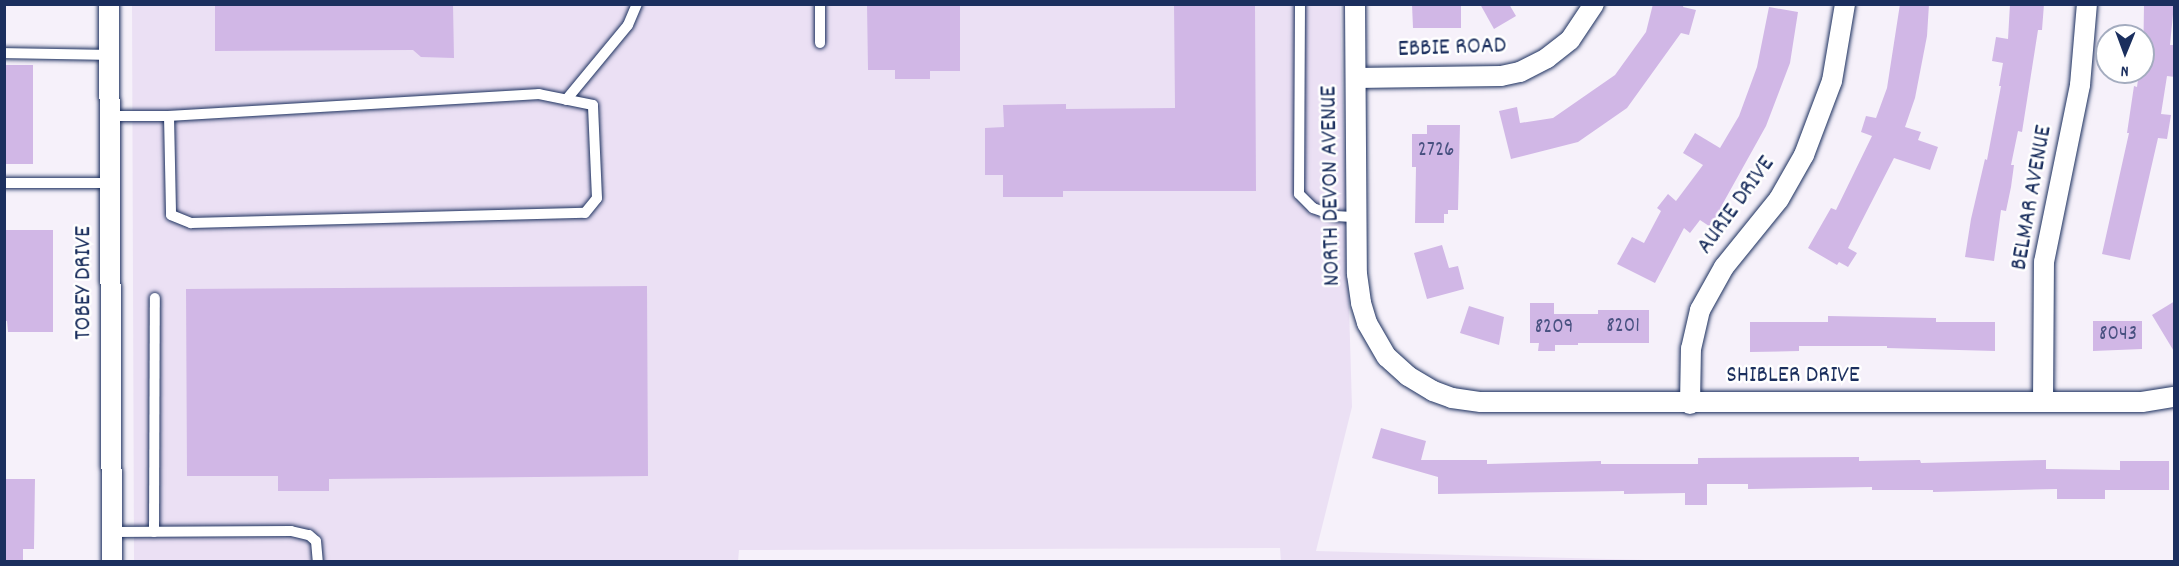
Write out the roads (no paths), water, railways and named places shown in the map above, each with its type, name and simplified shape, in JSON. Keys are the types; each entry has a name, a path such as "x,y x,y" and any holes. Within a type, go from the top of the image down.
{"street":[{"name":"TOBEY DRIVE","path":"109,4 112,561"},
{"name":"NORTH DEVON AVENUE","path":"1355,4 1358,284 1367,323 1387,357 1416,381"},
{"name":"EBBIE ROAD","path":"1356,78 1501,76 1520,72 1547,58 1570,40 1583,24 1594,4"},
{"name":"AURIE DRIVE","path":"1690,404 1693,340 1704,300 1724,267 1779,199 1799,164 1816,128 1832,81 1845,4"},
{"name":"BELMAR AVENUE","path":"2043,402 2044,262 2082,74 2087,4"},
{"name":"SHIBLER DRIVE","path":"1416,381 1452,398 1471,402 1690,404 2142,402 2175,397"}],"lane":[{"path":"566,99 628,25 637,4"},
{"path":"820,4 820,43"},
{"path":"1300,4 1299,194 1313,208 1335,216 1357,217"},
{"path":"4,53 109,56"},
{"path":"110,116 169,116 539,94 593,105 597,198 585,213 191,223 171,215 169,116"},
{"path":"4,183 110,183"},
{"path":"154,532 155,298"},
{"path":"112,532 291,531 309,535 316,541 318,561"}]}
